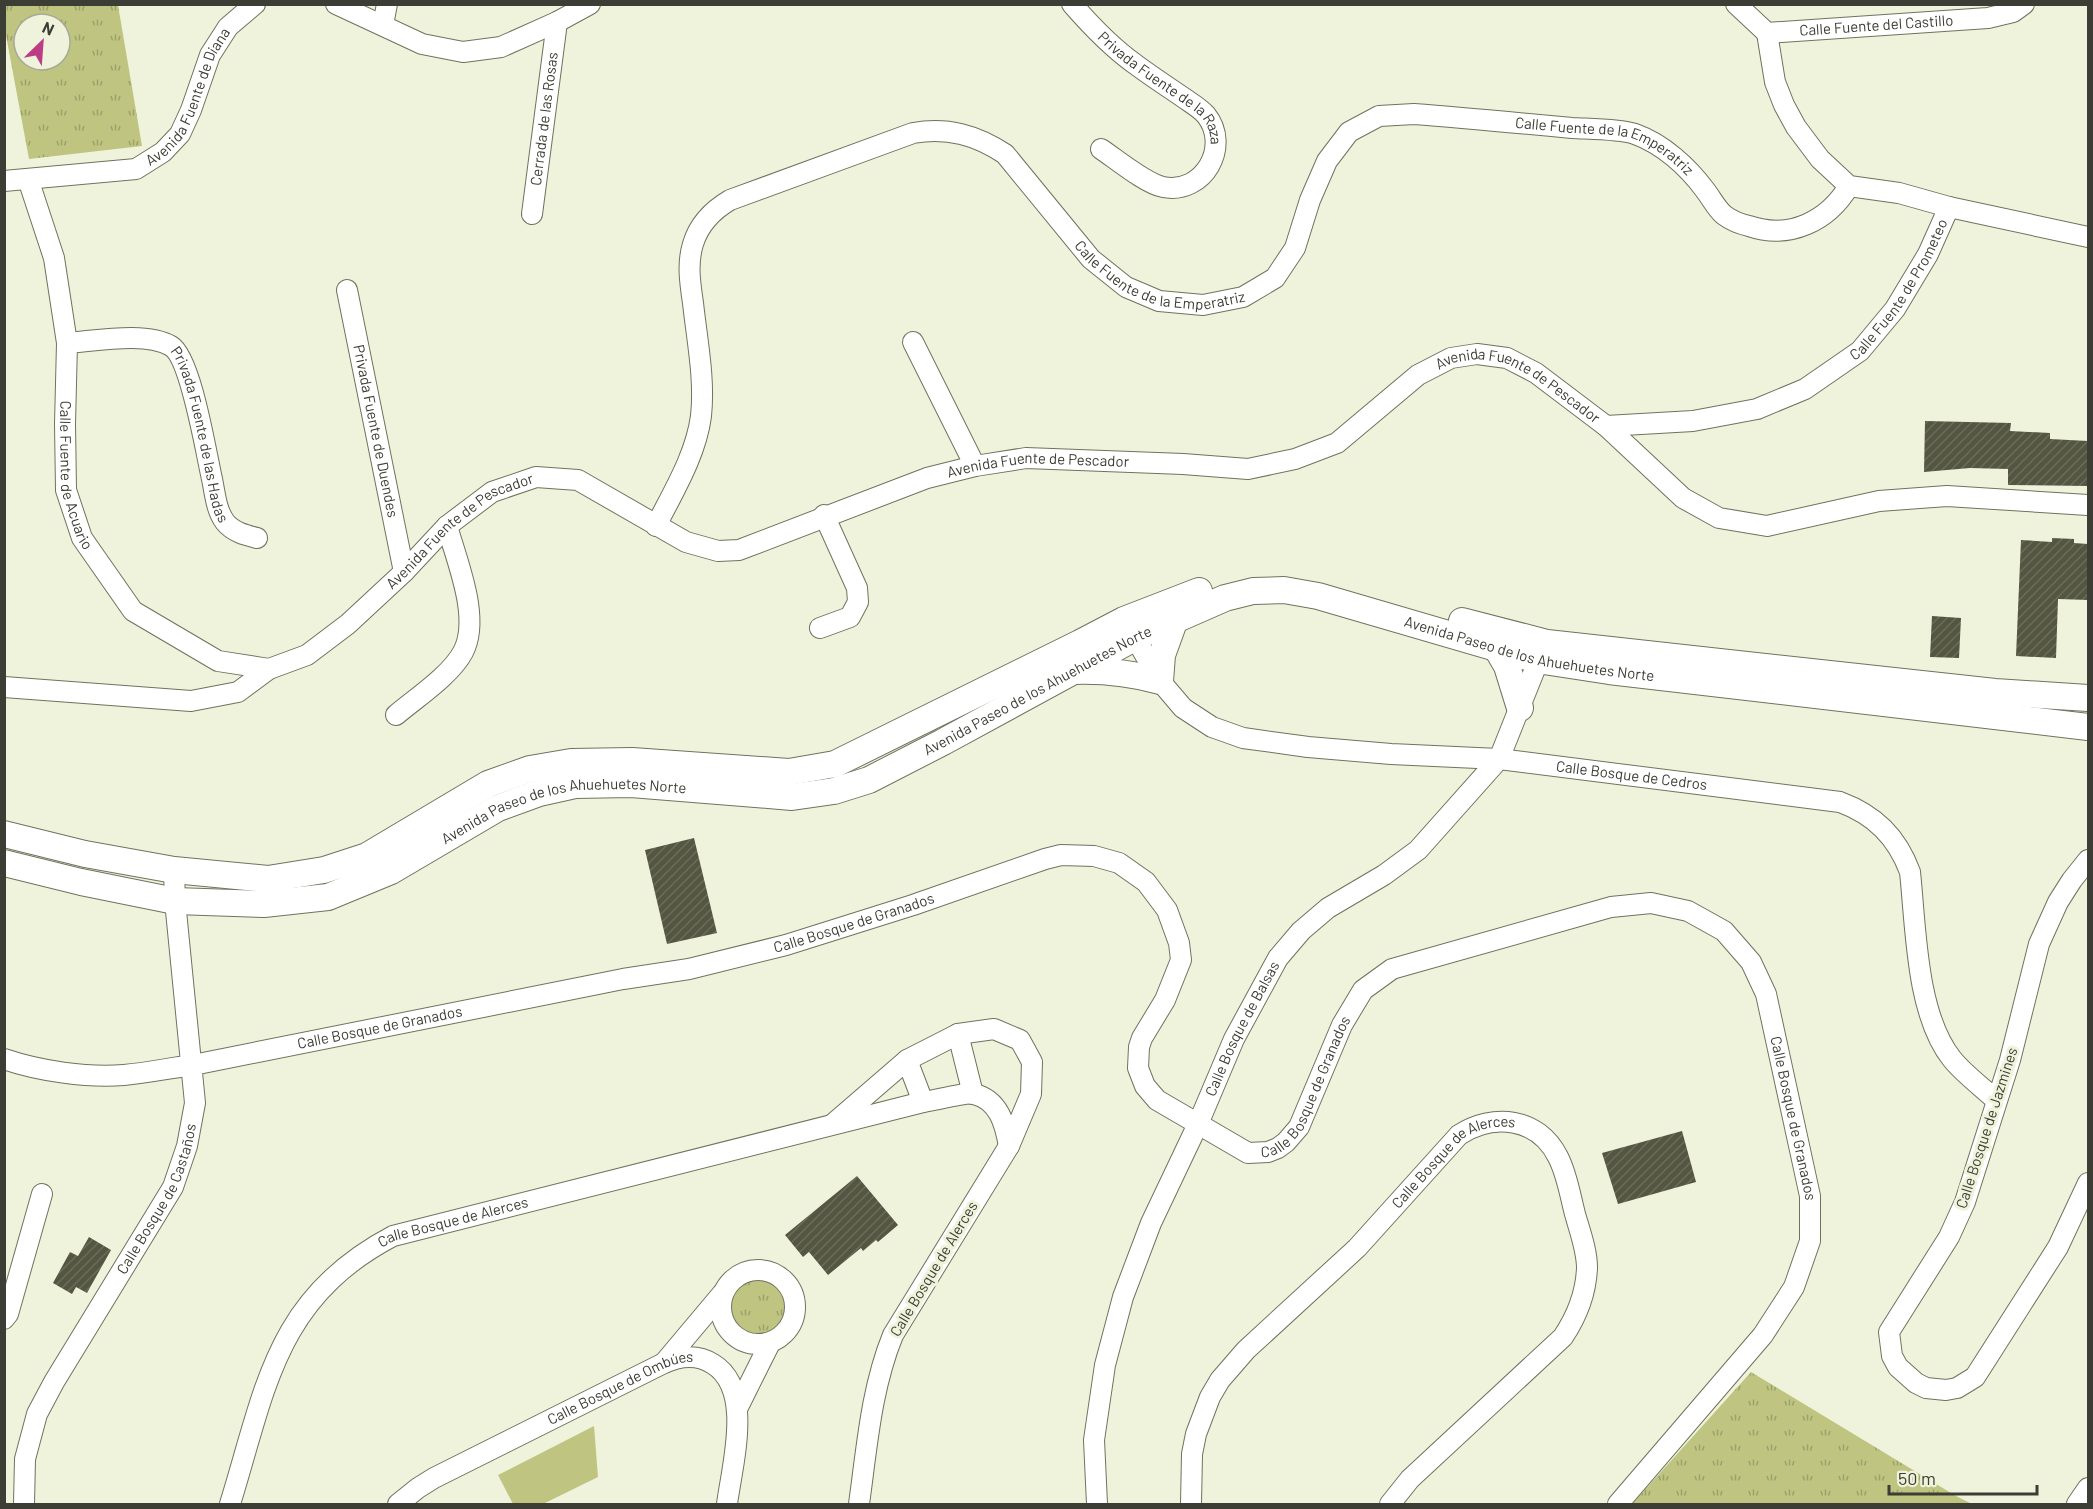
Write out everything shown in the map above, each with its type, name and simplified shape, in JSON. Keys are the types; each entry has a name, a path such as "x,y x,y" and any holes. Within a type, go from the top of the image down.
{"street":[{"name":"Avenida Fuente de Diana","path":"4,181 136,169 163,152 180,134 192,110 210,55 228,27 255,4"},
{"path":"336,4 422,44 463,52 501,47 557,22 583,7"},
{"path":"383,25 387,4"},
{"name":"Privada Fuente de la Raza","path":"1072,4 1102,38 1204,112 1215,132 1215,155 1204,174 1196,181 1176,188 1155,185 1101,149"},
{"path":"1736,4 1767,33 1775,82 1796,127 1820,159 1849,186"},
{"name":"Calle Fuente del Castillo","path":"1767,33 1988,18 2013,12 2024,4"},
{"name":"Cerrada de las Rosas","path":"532,214 557,22"},
{"name":"Calle Fuente de la Emperatriz","path":"656,526 694,448 700,417 701,375 689,264 693,242 698,231 712,213 730,200 914,133 934,130 955,132 973,136 990,144 1005,154 1090,259 1126,287 1159,301 1203,305 1243,297 1275,278 1295,248 1310,201 1327,161 1349,132 1379,116 1414,114 1634,133 1668,153 1683,165 1725,216 1733,221 1766,230 1780,231 1809,224 1833,208 1849,186"},
{"name":"Calle Fuente de Acuario","path":"28,179 54,258 67,343 66,490 82,538 133,611 218,661 269,669"},
{"name":"Calle Fuente de Prometeo","path":"1606,426 1694,421 1757,409 1805,389 1860,351 1895,309 1928,254 1949,207 1899,193 1849,186"},
{"path":"1949,207 2088,237"},
{"name":"Privada Fuente de Duendes","path":"347,290 404,572"},
{"name":"Privada Fuente de las Hadas","path":"67,343 137,338 158,340 173,346 184,361 217,505 225,521 237,533 257,538"},
{"path":"913,342 975,466"},
{"name":"Avenida Fuente de Pescador","path":"4,687 191,701 238,692 269,669 307,655 348,624 404,572 447,526 492,492 536,477 579,480 686,542 710,549 728,551 749,547 824,515 927,478 975,466 1026,458 1248,469 1295,459 1337,443 1418,375 1451,358 1477,354 1507,358 1536,373 1606,426 1683,498 1719,518 1767,526 1879,501 1947,496 2088,505"},
{"path":"820,628 850,617 855,610 859,595 824,515"},
{"path":"396,715 448,671 463,653 470,630 468,603 447,526"},
{"name":"Avenida Paseo de los Ahuehuetes Norte","path":"4,863 175,901 264,904 328,897 391,871 498,808 539,793 575,785 632,784 792,797 834,791 880,774 943,742 1071,671 1130,628 1219,584 1245,578 1279,575 1312,579 1609,671 2088,727"},
{"name":"Avenida Paseo de los Ahuehuetes Norte","path":"4,834 85,854 174,870 268,879 324,870 368,856 488,784 530,769 571,762 632,761 789,772 835,764 1080,643 1130,628 1175,619 1225,598 1253,591 1284,590 1318,596 1497,649 2088,698"},
{"path":"1071,671 1130,673 1160,681 1162,655 1175,619"},
{"name":"Calle Bosque de Cedros","path":"1130,628 1160,681 1183,708 1212,727 1242,738 1308,747 1391,754 1500,759 1840,802 1853,807 1871,817 1888,832 1897,844 1910,872 1923,992 1934,1026 1952,1059 1996,1100"},
{"path":"1497,649 1507,666 1520,708"},
{"name":"Calle Bosque de Balsas","path":"1098,1504 1094,1440 1105,1365 1123,1297 1151,1223 1234,1039 1278,958 1301,931 1328,908 1384,875 1418,849 1500,759 1542,652"},
{"name":"Calle Bosque de Granados","path":"4,1059 20,1065 76,1074 122,1076 193,1065 623,979 689,969 786,945 914,905 1045,859 1077,854 1109,860 1133,872 1158,896 1175,926 1181,960 1165,1000 1139,1047 1138,1068 1145,1086 1157,1100 1248,1154 1268,1152 1286,1142 1299,1127 1342,1024 1363,990 1392,969 1611,907 1651,903 1688,911 1724,932 1751,962 1766,994 1810,1196 1810,1241 1794,1287 1763,1335 1618,1504"},
{"name":"Calle Bosque de Jazmines","path":"2088,860 2058,902 2043,933 2010,1060 1965,1202 1949,1237 1889,1332 1892,1356 1906,1376 1916,1383 1936,1390 1957,1388 1975,1377 2058,1247 2088,1183"},
{"name":"Calle Bosque de Castaños","path":"24,1504 25,1459 38,1414 54,1382 173,1187 187,1146 195,1103 174,870"},
{"name":"Calle Bosque de Alerces","path":"830,1127 907,1060 958,1034 994,1029 1020,1040 1032,1062 1031,1094 1009,1146 892,1335 875,1391 859,1504"},
{"path":"958,1034 973,1094 993,1104 1005,1123 1009,1146"},
{"path":"907,1060 922,1102"},
{"name":"Calle Bosque de Alerces","path":"231,1504 268,1378 287,1335 314,1296 344,1267 371,1248 393,1236 922,1102 973,1094"},
{"name":"Calle Bosque de Alerces","path":"1191,1504 1192,1454 1196,1434 1210,1397 1233,1364 1357,1248 1459,1135 1470,1128 1495,1121 1521,1125 1542,1137 1551,1146 1558,1156 1567,1182 1586,1257 1586,1282 1581,1303 1563,1337 1410,1479 1390,1504"},
{"path":"4,1319 8,1314 42,1194"},
{"path":"664,1363 731,1280 745,1271 762,1269 778,1275 790,1287 795,1303 793,1320 785,1334 770,1343 754,1345 738,1339 725,1327 720,1311 722,1294"},
{"path":"717,1366 738,1339"},
{"path":"738,1407 770,1343"},
{"name":"Calle Bosque de Ombúes","path":"398,1504 434,1478 664,1363 685,1357 707,1361 717,1366 732,1384 738,1407 727,1504"},
{"path":"2077,1504 2088,1488"}],"green space":[{"path":"4,5 118,5 142,146 29,159 13,72 72,72 72,12 12,12 12,68 5,30"},
{"path":"752,1276 764,1276 780,1285 787,1295 789,1307 787,1319 780,1329 764,1338 752,1338 741,1333 732,1324 727,1313 727,1301 732,1290 741,1281"},
{"path":"1751,1372 1956,1496 1972,1504 1632,1504"},
{"path":"594,1426 598,1477 543,1504 513,1504 498,1475"}],"building":[{"path":"1925,421 2011,423 2010,431 2050,433 2050,439 2088,441 2088,486 2008,485 2008,469 1970,468 1924,472"},
{"path":"2052,538 2074,539 2074,543 2088,544 2088,600 2058,599 2056,658 2016,656 2021,540 2052,542"},
{"path":"1932,616 1961,618 1959,658 1930,657"},
{"path":"694,838 717,933 667,944 645,850"},
{"path":"1682,1131 1696,1182 1618,1204 1602,1153"},
{"path":"857,1176 898,1225 878,1242 876,1240 863,1251 861,1248 828,1275 809,1252 803,1257 785,1235"},
{"path":"89,1237 111,1250 87,1293 76,1287 72,1294 53,1283 70,1252 78,1256"}]}
